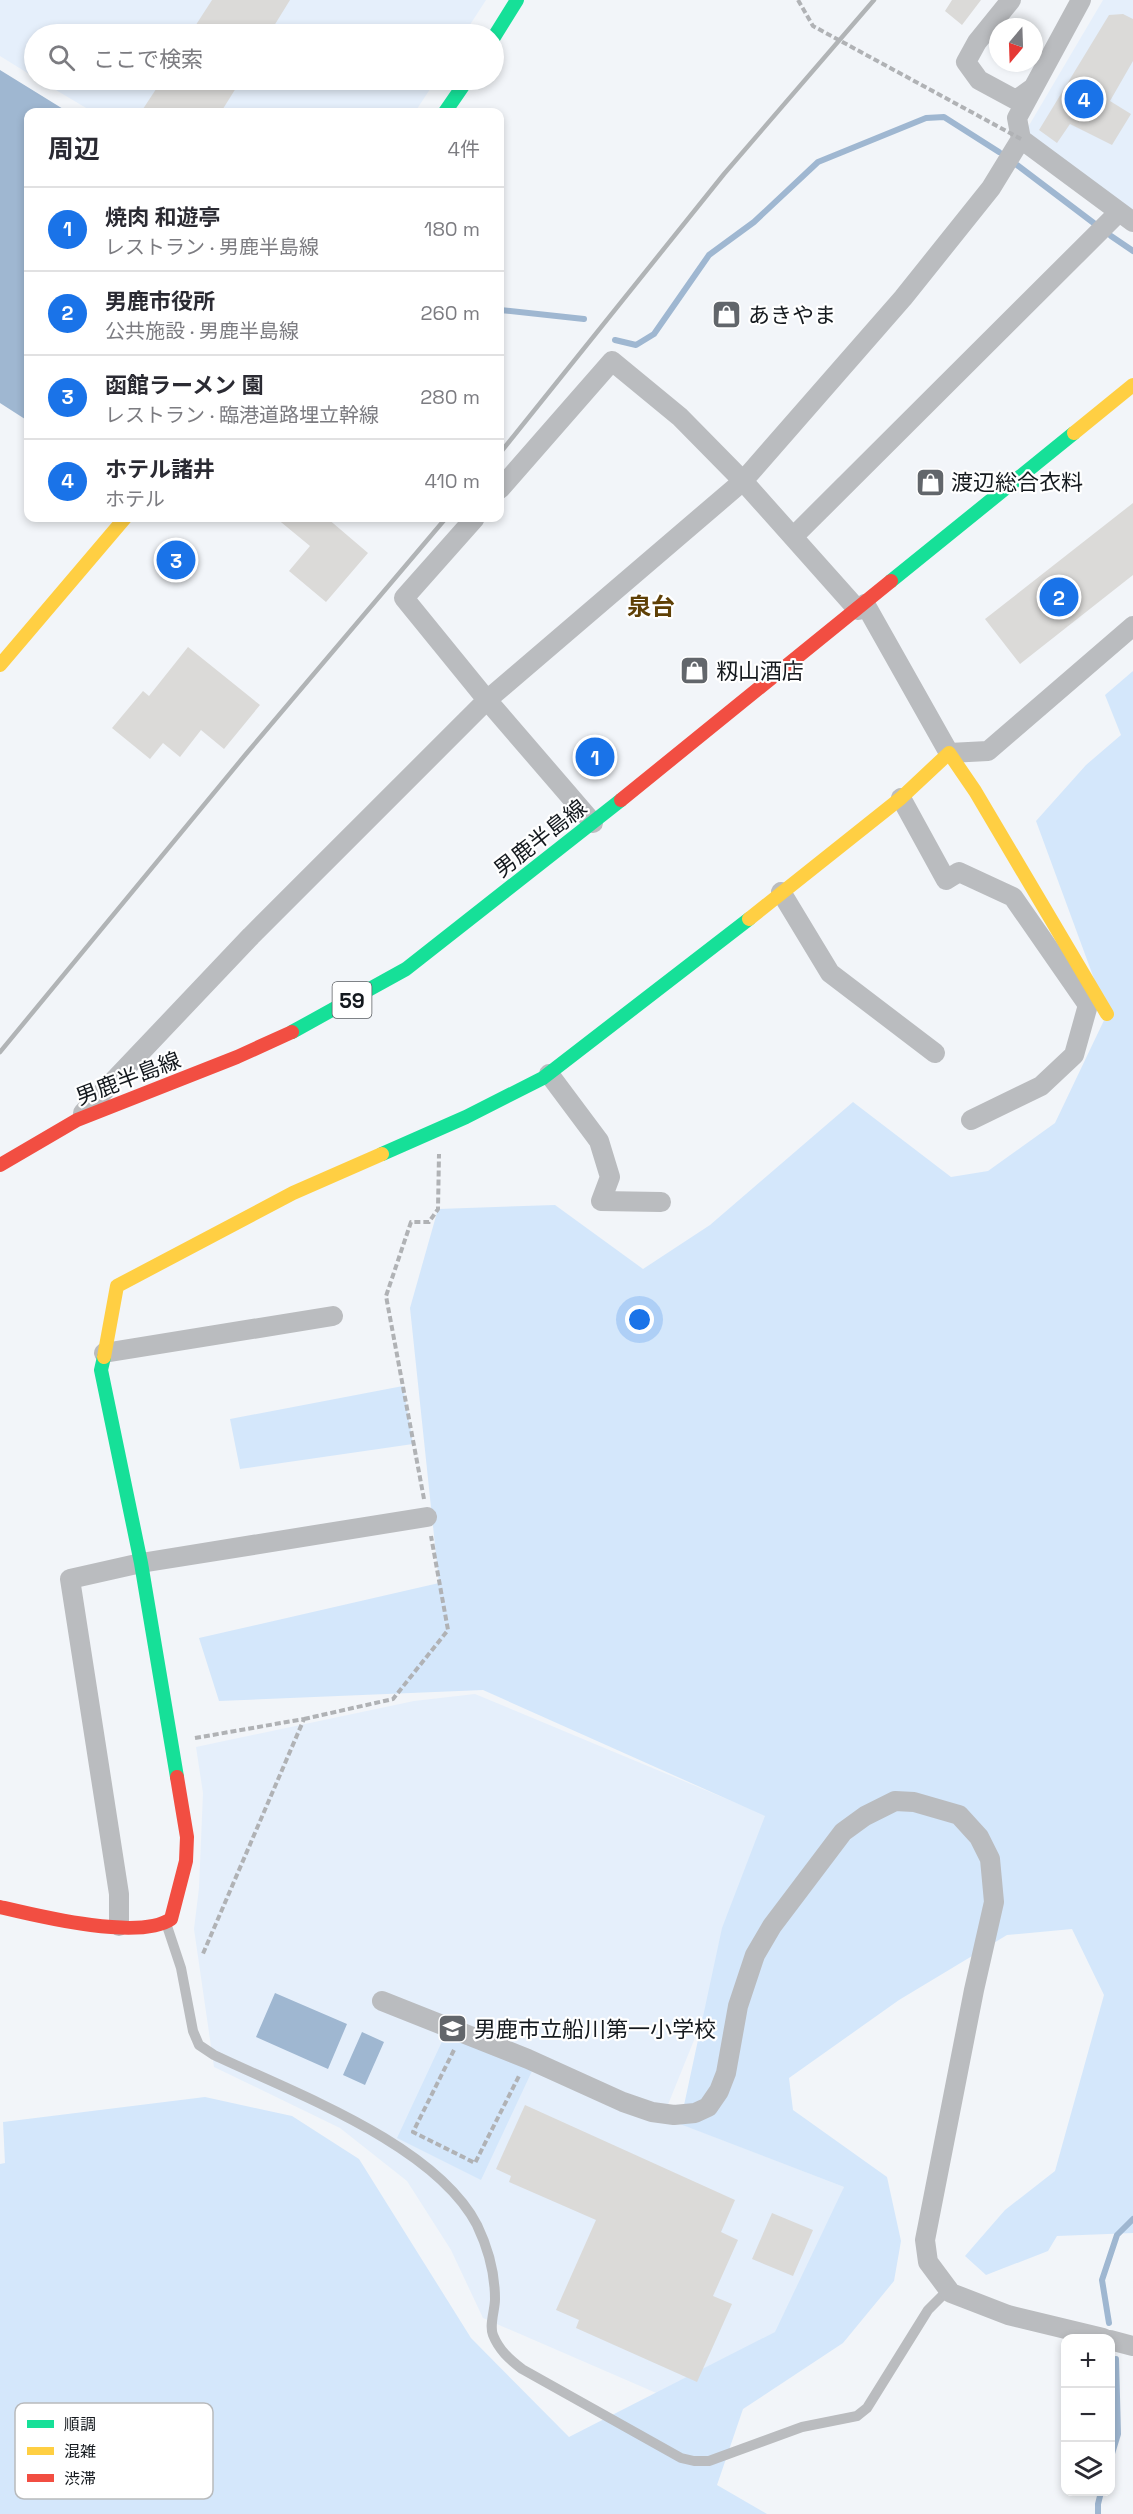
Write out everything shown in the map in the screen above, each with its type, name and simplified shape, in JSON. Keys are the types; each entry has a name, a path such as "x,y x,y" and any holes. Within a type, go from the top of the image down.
{"street":[{"path":"502,24 517,0"},
{"path":"1011,0 977,42 966,62 979,80 1016,100 1034,87"},
{"path":"77,1120 251,936 487,700 743,481 903,298 991,188 1021,139 1017,118 1081,0"},
{"path":"448,108 460,90"},
{"path":"793,537 1126,217 1021,139"},
{"path":"504,484 612,361 680,417 862,607 949,753 975,791 1107,1014"},
{"name":"男鹿半島線","path":"0,1165 77,1120 237,1057 308,1025 406,969 593,823 862,607 1133,385"},
{"path":"0,665 122,522"},
{"path":"471,522 404,598 487,700 593,823"},
{"path":"0,1907 25,1914 119,1926 159,1926 171,1919 186,1862 187,1836 173,1742 141,1563 101,1370 117,1286 293,1193 439,1128 549,1074 901,798 949,753 988,751 1133,626"},
{"path":"901,798 946,880 958,872 1013,897 1088,1005 1074,1055 1041,1086 971,1120"},
{"path":"781,892 830,973 935,1053"},
{"path":"549,1074 599,1141 610,1177 601,1201 661,1202"},
{"path":"104,1353 333,1316"},
{"path":"119,1926 119,1894 69,1579 141,1563 427,1517"},
{"path":"382,2001 528,2059 623,2102 652,2112 674,2115 695,2113 708,2107 719,2091 726,2073 738,2007 755,1954 772,1926 843,1832 865,1816 895,1801 914,1802 959,1815 979,1837 990,1859 994,1902 974,1990 926,2240 928,2262 951,2293 1008,2315 1086,2334"},
{"path":"1115,2341 1133,2346"}],"lane":[{"path":"165,1922 181,1968 187,2009 199,2045 214,2055 361,2125 411,2155 445,2182 462,2199 489,2254 494,2274 495,2301 492,2332 503,2354 522,2368 681,2458 694,2462 709,2461 802,2427 857,2416 867,2408 928,2310 948,2290"}],"path":[{"path":"798,0 813,26 1021,139"},
{"path":"173,1742 393,1700 448,1630 386,1296 411,1222 429,1222 438,1209 439,1128"},
{"path":"202,1956 303,1719"},
{"path":"463,2033 413,2132 475,2163 528,2059"}],"shaded area":[{"path":"0,0 486,0 470,24 24,24 24,71 0,56"},
{"path":"1103,0 1133,0 1133,222 1021,139"},
{"path":"0,70 24,85 24,90 32,90 62,108 24,108 24,418 0,403"},
{"path":"56,90 429,90 418,108 86,108"},
{"path":"1133,671 1133,2233 1057,2236 1048,2251 986,2275 965,2256 1005,2210 1055,2171 1104,1995 1072,1929 1007,1935 899,2000 789,2078 793,2110 887,2177 901,2241 894,2281 843,2343 743,2409 717,2485 767,2514 0,2514 0,2164 5,2163 3,2122 205,2097 292,2116 359,2159 471,2338 569,2437 775,2332 844,2187 680,2124 722,1928 765,1816 483,1690 219,1701 199,1638 439,1583 410,1308 438,1209 555,1205 643,1269 710,1225 853,1102 951,1177 988,1171 1055,1123 1107,1014 1036,821 1086,765 1121,735 1105,695"},
{"path":"403,1386 413,1444 240,1469 230,1419"},
{"name":"男鹿市立船川第一小学校","path":"475,1694 782,1822 663,2117 844,2187 780,2349 684,2405 483,2318 451,2250 407,2181 340,2128 214,2067 194,1929 199,1888 203,1793 196,1747 414,1701"},
{"path":"275,1993 347,2024 328,2069 256,2037"},
{"path":"362,2032 384,2042 365,2085 343,2075"},
{"path":"446,2033 532,2071 481,2180 397,2138"}],"building":[{"path":"212,0 290,0 275,24 196,24"},
{"path":"952,0 981,0 962,25 945,11"},
{"path":"1123,14 1133,19 1133,61 1110,101 1131,114 1112,145 1070,124 1057,143 1039,130 1109,15"},
{"path":"155,90 235,90 224,108 144,108"},
{"path":"1133,503 1133,575 1020,664 985,619"},
{"path":"281,522 332,522 368,553 326,602 289,571 310,546"},
{"path":"188,647 260,705 224,749 201,730 180,757 163,743 150,759 112,728 143,691 149,696"},
{"path":"525,2105 735,2200 721,2232 738,2240 713,2296 732,2304 697,2382 576,2328 579,2320 556,2310 596,2220 509,2182 511,2176 496,2169"},
{"path":"772,2213 813,2230 793,2276 752,2259"}],"waterway":[{"path":"615,340 636,345 654,334 709,255 754,222 818,162 926,118 944,117 999,152"},
{"path":"1017,165 1095,224"},
{"path":"1111,236 1133,251"},
{"path":"504,310 584,319"},
{"path":"1109,2323 1102,2280 1117,2235 1133,2219"},
{"path":"1115,2444 1118,2434 1116,2359"},
{"path":"1098,2514 1100,2496"}],"railway":[{"path":"504,448 724,174 874,0"},
{"path":"0,1052 246,754 443,522"}],"traffic: fast":[{"path":"502,24 517,0"},
{"path":"448,108 460,90"},
{"path":"891,581 1074,433"},
{"path":"292,1032 406,969 621,800"},
{"path":"382,1154 466,1117 543,1078 749,919"},
{"path":"104,1357 101,1370 141,1563 177,1777"}],"traffic: slow":[{"path":"1074,433 1133,385"},
{"path":"0,665 122,522"},
{"path":"749,919 901,798 949,753 975,791 1107,1014"},
{"path":"104,1357 117,1286 293,1193 382,1154"}],"traffic: jam":[{"path":"621,800 891,581"},
{"path":"0,1165 77,1120 237,1057 292,1032"},
{"path":"0,1907 62,1921 113,1927 136,1928 156,1925 171,1919 186,1861 187,1837 177,1777"}],"place":[{"name":"ホテル諸井","path":"1084,99"},
{"name":"あきやま","path":"727,315"},
{"name":"渡辺総合衣料","path":"930,482"},
{"name":"函館ラーメン 園","path":"176,560"},
{"name":"男鹿市役所","path":"1059,597"},
{"name":"籾山酒店","path":"695,671"},
{"name":"焼肉 和遊亭","path":"595,757"},
{"name":"男鹿市立船川第一小学校","path":"453,2029"}],"district":[{"name":"泉台","path":"651,606"}]}
